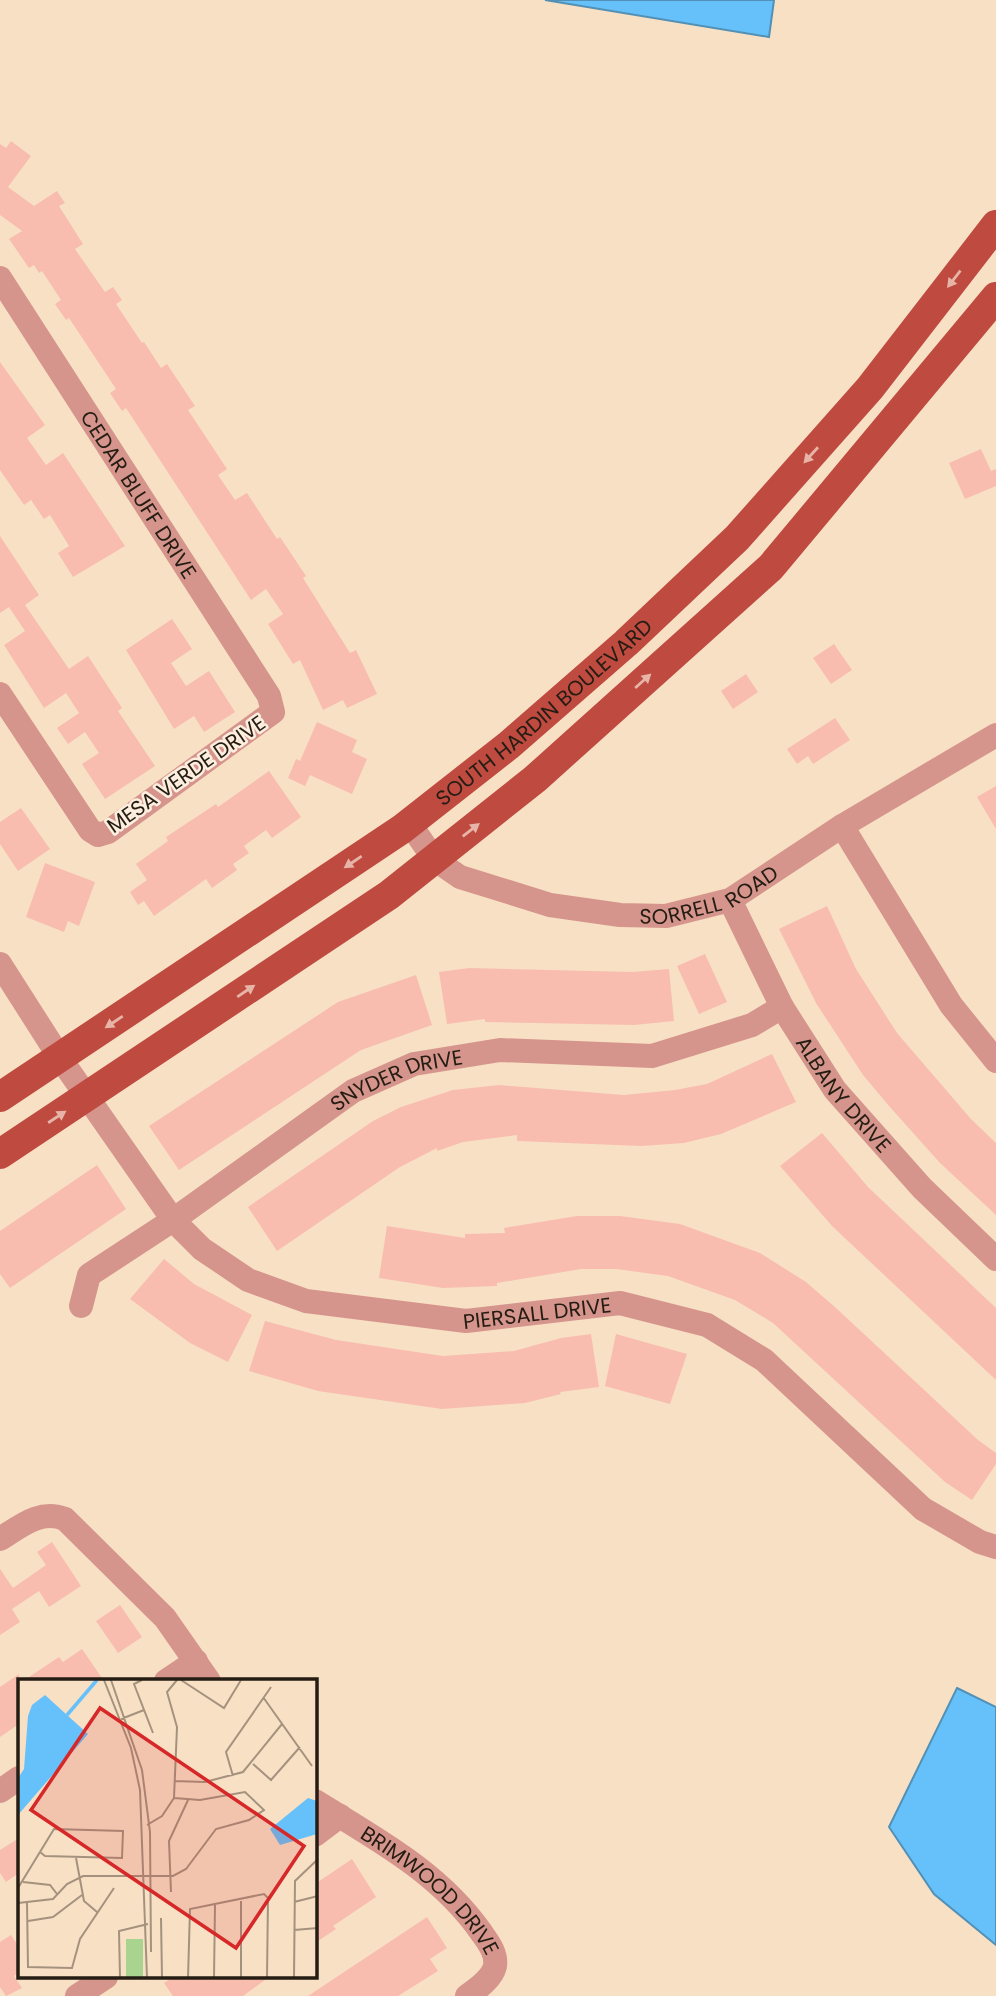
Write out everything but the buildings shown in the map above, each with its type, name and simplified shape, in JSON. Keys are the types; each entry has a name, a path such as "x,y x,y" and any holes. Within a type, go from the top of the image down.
{"main road":[{"name":"SOUTH HARDIN BOULEVARD","path":"0,1097 410,824 509,745 626,643 737,538 870,388 996,225"},
{"name":"SOUTH HARDIN BOULEVARD","path":"0,1154 359,915 435,859 535,779 771,567 996,297"}],"street":[{"name":"CEDAR BLUFF DRIVE","path":"0,278 269,696 273,712"},
{"name":"MESA VERDE DRIVE","path":"0,694 90,830 98,835 108,832 273,712"},
{"name":"SORRELL ROAD","path":"410,824 435,859 460,877 550,905 608,914 666,916 730,900 842,826 996,735"},
{"path":"842,826 951,1005 996,1061"},
{"name":"ALBANY DRIVE","path":"730,900 782,1007 835,1090 922,1188 996,1259"},
{"name":"PIERSALL DRIVE","path":"0,964 87,1098 173,1220 202,1249 248,1280 306,1301 466,1321 621,1303 707,1325 764,1360 923,1509 980,1542 996,1548"},
{"name":"SNYDER DRIVE","path":"81,1306 89,1275 173,1220 354,1091 414,1064 500,1050 652,1056 752,1025 782,1007"},
{"path":"0,1539 29,1520 54,1515 65,1519 165,1618 202,1671 173,1679"},
{"path":"0,1791 18,1779"},
{"name":"BRIMWOOD DRIVE","path":"317,1802 422,1868 471,1917 496,1959 495,1969 482,1986 467,1996"},
{"path":"317,1833 340,1816"},
{"path":"78,1996 103,1979"}],"water":[{"path":"545,0 774,0 769,37"},
{"path":"957,1688 996,1707 996,1945 934,1894 889,1827"}]}
